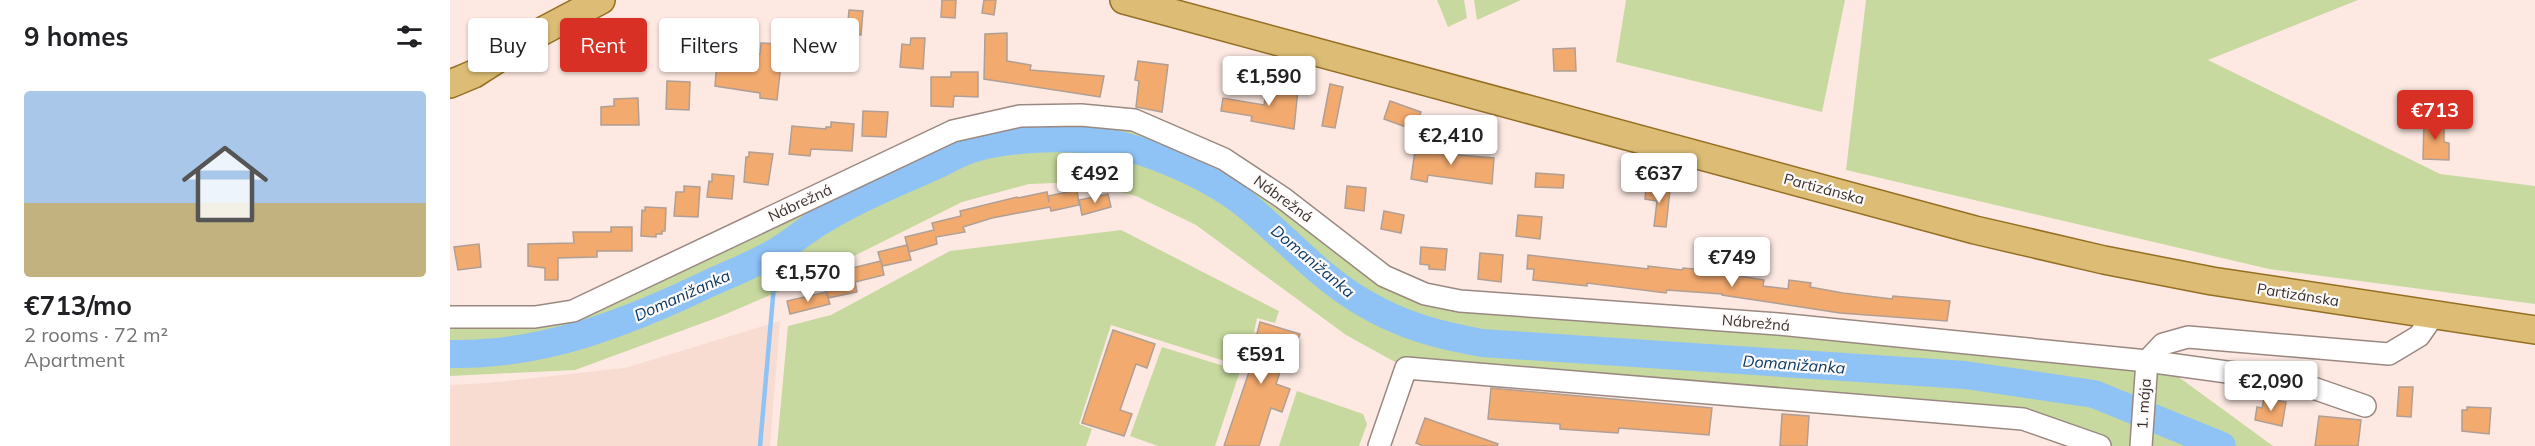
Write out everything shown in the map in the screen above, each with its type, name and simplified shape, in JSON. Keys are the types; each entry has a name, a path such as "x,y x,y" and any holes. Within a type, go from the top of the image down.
{"main road":[{"path":"450,99 463,88 462,79 535,35 601,0"},
{"name":"Partizánska","path":"1124,0 1976,230 2104,260 2212,281 2535,330"}],"street":[{"name":"Nábrežná","path":"450,317 535,317 573,310 953,131 1020,116 1081,115 1134,120 1224,159 1283,198 1384,276 1425,294 1460,301 1778,324 2147,361 2293,381 2365,406"},
{"path":"2147,361 2163,344 2188,337 2388,354 2419,336 2433,316"},
{"name":"1. mája","path":"2141,436 2147,361"},
{"path":"1379,446 1406,368 2023,418 2100,446"}],"shaded area":[{"path":"780,321 770,446 450,446 450,385 625,368"}],"green space":[{"path":"1437,0 1464,0 1467,18 1448,27"},
{"path":"1474,0 1521,0 1477,20"},
{"path":"1626,0 1845,0 1822,112 1616,62"},
{"path":"1866,0 2358,0 2208,60 2440,174 2535,186 2535,304 2269,269 1846,170"},
{"path":"1020,116 1134,120 1224,159 1425,294 2136,360 2131,446 2100,446 2023,419 1406,368 1346,335 1196,225 1136,196 1082,182 1029,184 962,202 810,278 719,317 575,370 450,376 450,317 535,317 953,131"},
{"path":"1121,230 1279,311 1275,323 1257,318 1254,332 1260,335 1256,349 1240,345 1234,364 1111,325 1079,424 1092,429 1086,446 777,446 788,326 831,315 950,251"},
{"path":"1162,347 1240,371 1215,446 1158,446 1130,436"},
{"path":"2158,362 2273,446 2151,446"},
{"path":"1297,391 1363,414 1367,424 1359,446 1279,446"}],"building":[{"path":"942,0 956,0 955,18 941,17"},
{"path":"984,0 996,0 994,15 982,13"},
{"path":"849,10 863,11 861,35 859,35 859,18 848,18"},
{"path":"1007,33 1007,61 1031,65 1030,70 1104,76 1100,97 984,79 985,34"},
{"path":"911,38 925,38 923,69 900,67 902,44 910,45"},
{"path":"761,43 771,44 771,72 780,72 777,100 760,98 760,93 715,86 716,72 759,72"},
{"path":"1575,48 1576,71 1554,71 1553,49"},
{"path":"1138,61 1168,65 1162,112 1136,107 1139,81 1135,80"},
{"path":"951,72 978,72 978,97 954,96 953,107 931,106 931,77 951,77"},
{"path":"667,81 690,82 689,110 666,109"},
{"path":"1268,83 1298,89 1294,129 1251,121 1252,116 1221,111 1223,98 1264,105"},
{"path":"1330,84 1343,87 1335,128 1322,126"},
{"path":"638,98 639,125 601,125 601,107 614,106 614,99"},
{"path":"1390,101 1421,112 1414,130 1384,119"},
{"path":"863,111 888,112 886,137 862,136"},
{"path":"2424,121 2444,121 2444,142 2449,143 2449,160 2423,159"},
{"path":"831,122 854,124 852,151 811,149 810,156 789,154 792,126 826,129 826,127 831,127"},
{"path":"1416,144 1433,147 1432,149 1459,152 1459,155 1494,158 1492,184 1428,175 1427,182 1411,179"},
{"path":"749,152 773,154 768,185 744,182 746,157 749,157"},
{"path":"1536,173 1564,175 1563,188 1535,187"},
{"path":"712,174 734,176 732,199 707,197"},
{"path":"684,186 700,187 698,217 674,216 676,192 684,192"},
{"path":"1347,186 1366,188 1364,211 1345,208"},
{"path":"1646,187 1670,190 1666,227 1654,226 1657,201 1645,199"},
{"path":"1077,190 1079,205 1051,211 1050,207 992,218 963,227 965,232 936,237 937,244 909,252 905,237 934,230 932,223 961,216 960,211 1047,192 1049,202 1048,196"},
{"path":"1108,194 1111,207 1082,215 1079,200"},
{"path":"645,207 666,208 665,231 662,231 662,234 656,234 656,237 641,236 642,210 645,211"},
{"path":"1384,211 1404,215 1401,233 1381,229"},
{"path":"1518,215 1542,217 1540,239 1516,236"},
{"path":"611,227 632,227 632,251 597,251 597,257 558,258 558,280 545,280 545,268 528,266 528,244 574,243 573,232 611,232"},
{"path":"479,244 481,267 458,270 454,247"},
{"path":"907,245 911,260 882,266 878,252"},
{"path":"1421,247 1447,249 1445,270 1429,269 1429,265 1420,264"},
{"path":"1480,253 1503,255 1501,282 1478,279"},
{"path":"1528,255 1648,269 1648,266 1705,270 1764,280 1763,286 1788,289 1789,280 1811,283 1810,287 1843,293 1892,299 1893,296 1950,301 1947,321 1840,313 1722,294 1667,290 1666,293 1587,283 1587,286 1533,280 1534,269 1527,269"},
{"path":"881,261 884,275 855,282 857,292 828,298 825,283 854,277 852,268"},
{"path":"826,292 830,304 790,314 787,301"},
{"path":"1260,322 1300,334 1293,354 1287,351 1276,384 1290,389 1282,412 1271,408 1259,446 1224,446 1250,369 1238,365 1244,349 1252,353"},
{"path":"1113,330 1155,344 1147,368 1136,364 1120,410 1132,414 1124,436 1082,423"},
{"path":"2399,387 2413,387 2411,417 2397,416"},
{"path":"1491,388 1712,408 1709,435 1619,428 1618,433 1560,429 1560,424 1488,419"},
{"path":"2264,398 2286,402 2282,426 2255,420 2257,407 2262,408"},
{"path":"2467,407 2491,408 2489,434 2462,431 2462,410 2467,410"},
{"path":"1782,414 1809,416 1807,446 1780,446"},
{"path":"2319,416 2361,420 2358,446 2315,446"},
{"path":"1425,418 1498,444 1497,446 1423,446 1416,443"}],"waterway":[{"name":"Domanižanka","path":"450,354 485,353 552,343 617,323 681,297 763,259 850,205 970,149 1014,141 1083,139 1124,146 1146,153 1211,182 1246,205 1332,282 1348,293 1393,318 1450,337 1482,343 1965,375 2094,394 2222,446"},
{"path":"760,446 777,251"}]}
